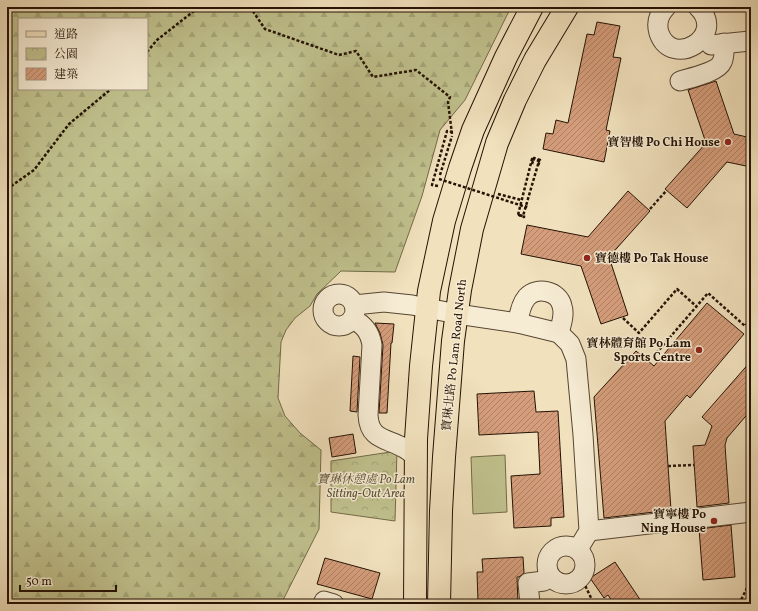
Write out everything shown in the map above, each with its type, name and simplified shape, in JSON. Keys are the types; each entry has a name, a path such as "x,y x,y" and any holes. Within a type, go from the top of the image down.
{"main road":[{"path":"415,604 415,456 420,366 426,307 444,222 473,130 506,57 532,7"},
{"name":"寶琳北路 Po Lam Road North","path":"440,604 441,512 453,341 460,290 472,228 497,143 525,79 567,7"}],"street":[{"path":"661,9 658,19 658,27 664,41 677,49 685,49 692,47 698,42 706,30 704,16 698,7"},
{"path":"698,42 706,45 750,40"},
{"path":"680,81 715,70 722,64 724,43"},
{"path":"518,323 521,308 528,296 540,291 547,292 554,294 562,305 563,319 559,333"},
{"path":"415,456 402,447 380,438 371,429 368,422 372,345 371,338 353,312 384,302 426,307 457,314 518,323 559,333 570,344 576,359 583,435 589,531 578,549"},
{"path":"589,531 751,512"},
{"path":"566,545 578,549 585,560 584,572 581,577 571,584 565,584 554,580 550,576 547,565 550,553 555,549 566,545"},
{"path":"530,604 528,583 544,581 550,576"}],"path":[{"path":"148,51 157,40 199,7"},
{"path":"250,7 265,28 340,55 356,51 374,77 416,70 450,97 448,102 453,132 440,175"},
{"path":"7,189 34,170 69,124 110,90"},
{"path":"438,186 432,185 436,169 447,131 453,132"},
{"path":"526,206 524,217 519,215 522,205 534,158 540,160 526,206 523,216 518,214 532,159 539,161 526,206"},
{"path":"439,179 526,206"},
{"path":"650,210 666,191"},
{"path":"493,199 496,193 522,198"},
{"path":"522,205 526,206"},
{"path":"623,318 639,333 677,289 696,306"},
{"path":"653,357 708,293 745,326 751,319"},
{"path":"668,466 694,465"},
{"path":"581,577 594,604"},
{"path":"739,604 751,580"}],"green space":[{"path":"7,7 511,7 465,100 440,130 422,196 395,272 341,271 317,294 310,306 295,318 286,330 281,342 278,398 285,416 300,433 321,450 319,529 281,604 7,604"},
{"name":"寶琳休憩處 Po Lam Sitting-Out Area","path":"397,451 395,521 331,512 331,461"},
{"path":"505,455 507,512 473,514 471,457"}],"building":[{"path":"597,22 620,26 613,57 621,58 606,130 610,131 604,162 543,149 546,133 553,134 556,120 568,123 587,34 594,35"},
{"name":"寶智樓 Po Chi House","path":"716,81 734,134 747,137 746,141 751,142 751,167 727,162 687,208 665,189 706,143 688,90"},
{"name":"寶德樓 Po Tak House","path":"628,191 650,211 609,257 628,315 601,324 581,266 521,254 527,225 588,237"},
{"path":"707,303 744,334 690,398 687,395 665,421 671,510 604,518 594,397 636,351 654,366"},
{"path":"375,323 394,324 391,343 387,413 379,413 383,345 380,333"},
{"path":"353,356 360,357 357,412 350,411"},
{"name":"寶寧樓 Po Ning House","path":"751,361 751,410 727,438 725,445 729,503 697,507 693,446 705,445 712,426 702,417"},
{"path":"534,391 536,412 558,411 564,517 551,518 551,526 514,528 511,476 540,474 538,432 479,435 477,394"},
{"path":"353,434 356,453 332,457 329,438"},
{"path":"731,525 735,577 703,580 699,529"},
{"path":"523,557 524,573 517,577 518,604 496,604 496,601 478,602 477,572 483,572 482,559"},
{"path":"325,558 380,573 372,599 317,584"},
{"path":"615,562 643,604 614,604 608,595 604,598 590,578"}],"place":[{"name":"寶智樓 Po Chi House","path":"728,142"},
{"name":"寶德樓 Po Tak House","path":"587,258"},
{"name":"寶林體育館 Po Lam Sports Centre","path":"699,350"},
{"name":"寶寧樓 Po Ning House","path":"714,521"}]}
